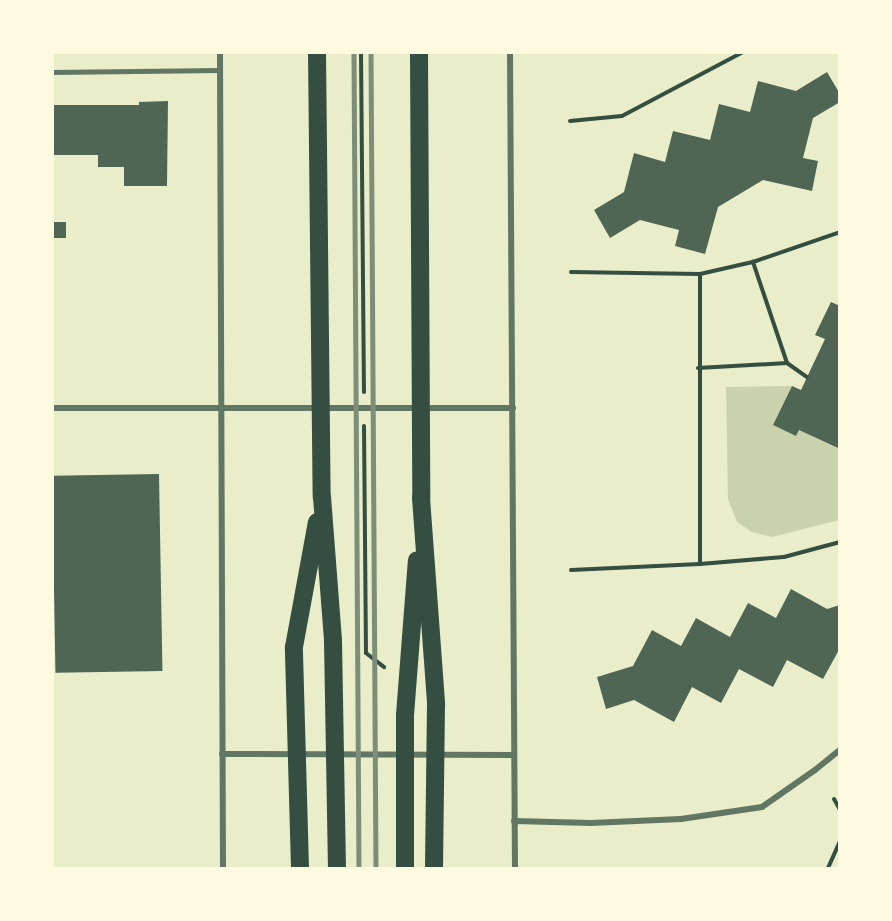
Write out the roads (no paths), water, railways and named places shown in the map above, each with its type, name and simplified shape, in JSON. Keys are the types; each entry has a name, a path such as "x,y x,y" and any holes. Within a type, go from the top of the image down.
{"highway":[{"path":"317,52 322,497 333,641 337,868"},
{"path":"419,52 421,498 436,704 434,868"},
{"path":"300,868 294,647 322,497"},
{"path":"405,868 405,715 421,498"}],"street":[{"path":"220,52 223,868"},
{"path":"510,52 515,868"},
{"path":"52,408 221,406 513,408"},
{"path":"513,821 591,823 681,819 762,807 840,750"},
{"path":"222,754 513,755"}],"lane":[{"path":"52,72 220,70"}],"railway":[{"path":"354,52 359,868"},
{"path":"371,52 376,868"}]}
